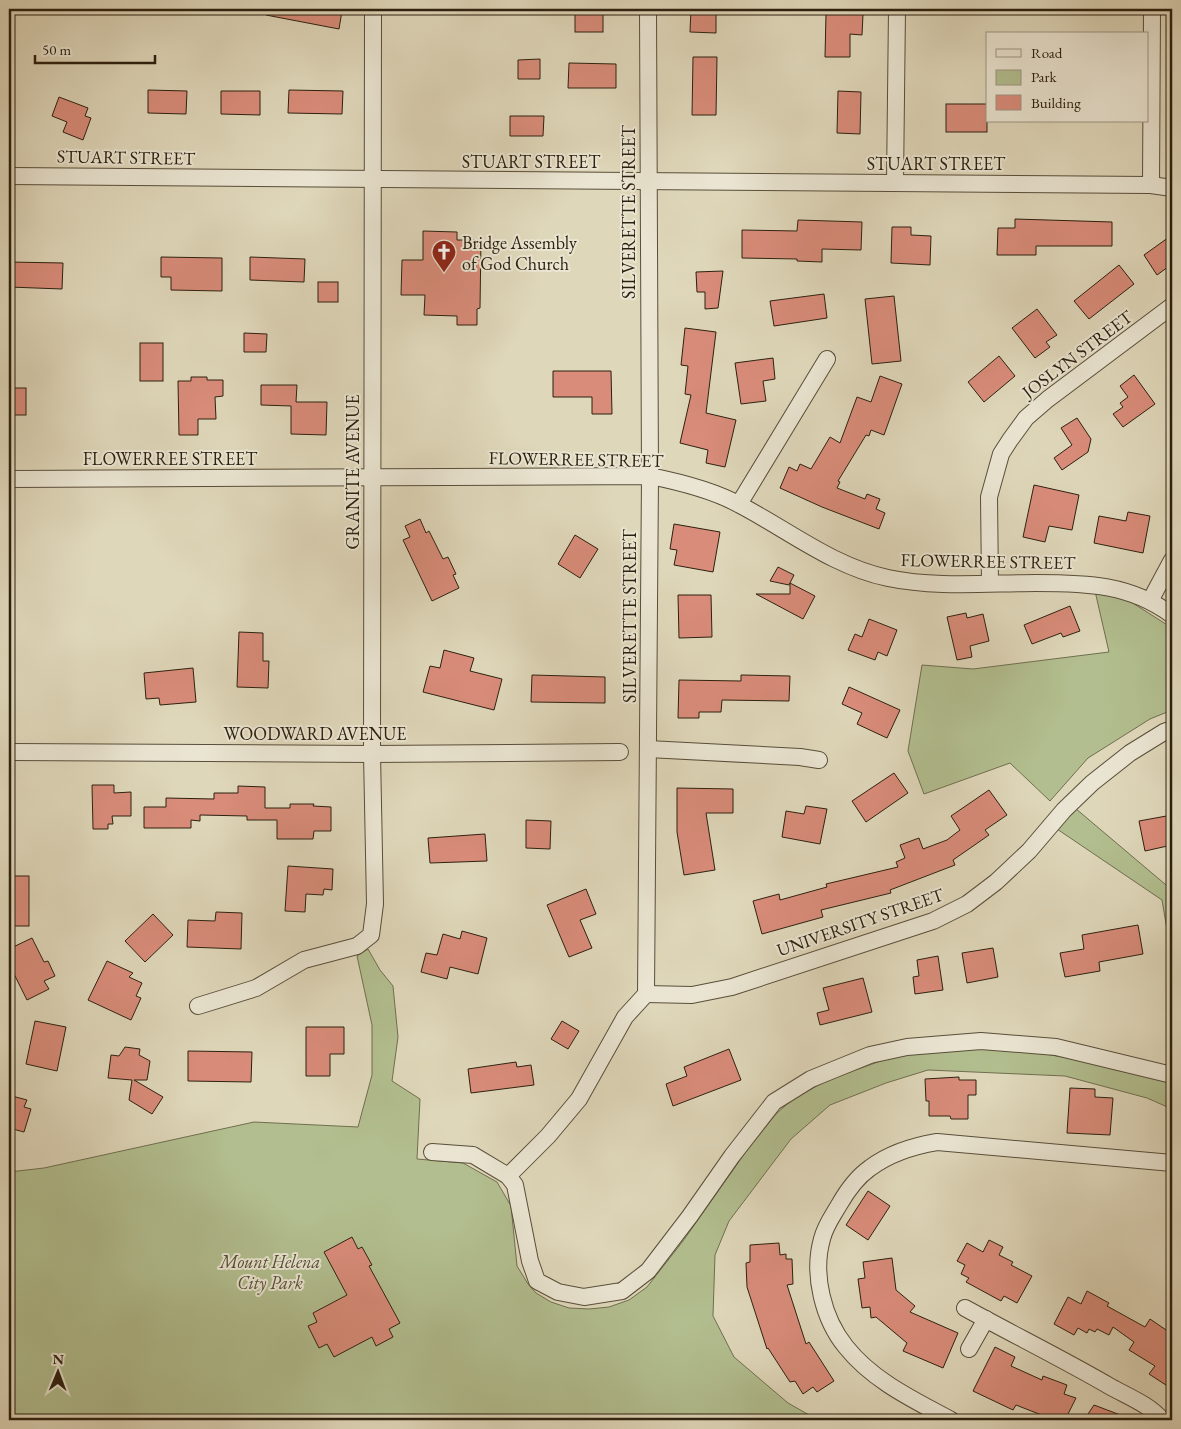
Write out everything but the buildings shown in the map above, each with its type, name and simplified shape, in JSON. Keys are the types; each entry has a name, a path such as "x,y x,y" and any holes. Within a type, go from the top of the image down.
{"street":[{"name":"GRANITE AVENUE","path":"198,1006 256,988 304,960 357,946 371,935 375,904 372,754 372,9"},
{"name":"SILVERETTE STREET","path":"646,994 650,476 647,182 648,9"},
{"path":"895,183 897,9"},
{"path":"1151,185 1152,9"},
{"name":"STUART STREET","path":"9,176 1151,185 1172,188"},
{"name":"JOSLYN STREET","path":"990,583 989,497 1001,454 1010,440 1026,418 1048,399 1172,306"},
{"path":"738,504 827,359"},
{"name":"FLOWERREE STREET","path":"9,479 650,476 712,493 738,504 835,560 867,573 919,583 1074,583 1101,585 1123,590 1150,601 1172,615"},
{"path":"1150,601 1172,560"},
{"name":"UNIVERSITY STREET","path":"646,994 692,995 732,987 934,921 967,904 996,882 1029,851 1064,810 1092,783 1130,753 1172,729"},
{"path":"648,749 800,757 819,760"},
{"name":"WOODWARD AVENUE","path":"9,752 372,754 620,752"},
{"path":"508,1176 548,1136 579,1099 625,1017 646,994"},
{"path":"432,1152 473,1156 508,1176 516,1185 530,1261 537,1281 558,1292 584,1297 622,1291 648,1271 774,1102 811,1079 870,1055 907,1047 981,1041 1056,1047 1172,1075"},
{"path":"951,1420 912,1400 872,1372 846,1347 834,1328 826,1310 819,1278 818,1259 822,1239 828,1222 856,1181 870,1168 902,1149 937,1142 1172,1163"},
{"path":"966,1308 1055,1355 1156,1413 1162,1420"},
{"path":"969,1349 986,1319"}],"green space":[{"path":"1095,591 1128,600 1172,628 1172,710 1150,719 1088,758 1050,801 1010,763 924,794 908,751 922,665 973,669 1109,652"},
{"path":"1075,808 1172,890 1172,959 1162,900 1057,829"},
{"name":"Mount Helena City Park","path":"368,949 380,970 393,986 398,1037 392,1081 420,1099 417,1159 463,1163 497,1182 511,1206 517,1266 536,1293 551,1302 569,1308 609,1307 629,1300 647,1287 683,1241 745,1153 776,1114 795,1097 831,1079 886,1059 943,1048 1012,1048 1107,1065 1172,1083 1172,1109 1147,1098 1065,1076 928,1070 886,1083 830,1105 791,1139 729,1221 715,1255 713,1316 734,1357 788,1403 818,1420 9,1420 9,1172 44,1168 254,1122 358,1127 372,1075 372,1025 357,956"}],"place":[{"name":"Bridge Assembly of God Church","path":"444,273"}]}
